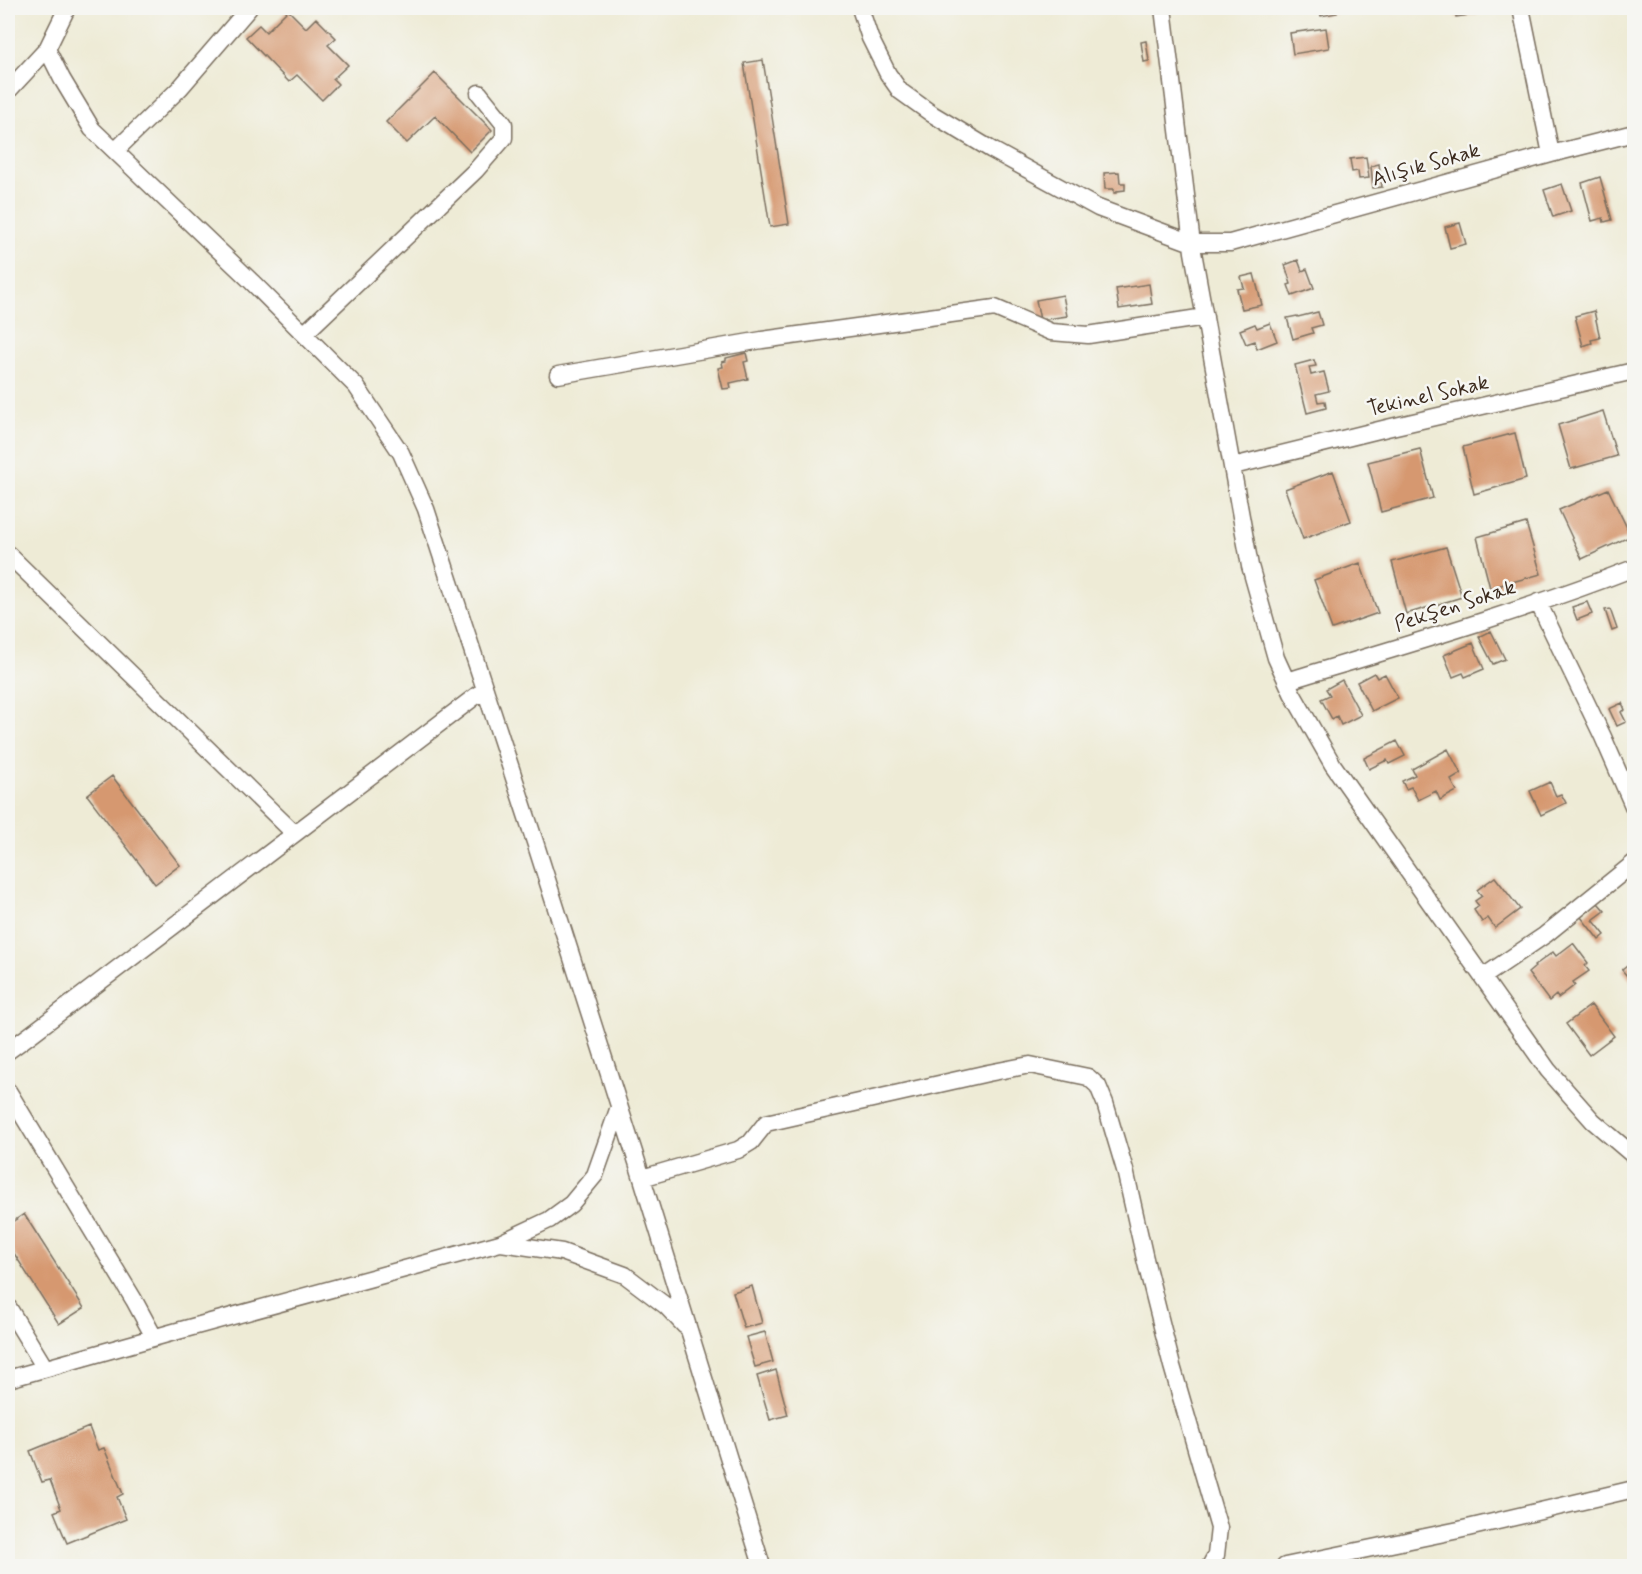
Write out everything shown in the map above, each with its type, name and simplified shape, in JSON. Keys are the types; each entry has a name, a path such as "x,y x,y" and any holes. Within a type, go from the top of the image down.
{"street":[{"path":"8,91 47,49 66,8"},
{"path":"115,151 180,88 249,8"},
{"path":"860,8 870,38 888,74 900,91 932,114 1098,208 1192,243"},
{"path":"1163,8 1192,243 1250,566 1276,658 1333,765 1548,1071 1593,1121 1635,1156"},
{"path":"1521,8 1551,154"},
{"path":"47,49 62,80 92,129 356,386 401,453 426,509 485,689 620,1107 762,1566"},
{"path":"304,334 476,170 504,138 504,124 479,93"},
{"name":"Alışık Sokak","path":"1192,243 1230,243 1635,133"},
{"path":"558,375 762,340 995,308 1051,332 1088,335 1205,317"},
{"name":"Tekinel Sokak","path":"1233,466 1635,371"},
{"path":"8,554 294,833"},
{"name":"Pekşen Sokak","path":"1287,681 1427,639 1635,568"},
{"path":"1538,602 1635,808"},
{"path":"8,1050 485,689"},
{"path":"1483,977 1545,935 1635,863"},
{"path":"642,1178 738,1150 751,1142 766,1123 1030,1065 1088,1077 1098,1086 1105,1103 1125,1170 1172,1366 1220,1528 1216,1555 1210,1566"},
{"path":"8,1091 154,1337"},
{"path":"8,1379 500,1243 549,1220 570,1204 595,1175 620,1107"},
{"path":"500,1243 562,1252 625,1275 666,1306 689,1330"},
{"path":"8,1307 45,1368"},
{"path":"1285,1566 1459,1530 1635,1489"}],"building":[{"path":"1319,8 1336,8 1337,13 1321,16"},
{"path":"1455,8 1477,8 1477,14 1456,17"},
{"path":"288,10 306,28 316,18 336,38 328,45 348,65 333,79 338,84 322,100 297,75 289,82 246,37 259,25 266,32"},
{"path":"1326,28 1329,48 1293,54 1290,33"},
{"path":"1146,41 1149,61 1144,62 1141,42"},
{"path":"763,60 789,224 770,227 744,63"},
{"path":"435,73 492,130 470,152 435,116 407,143 386,122"},
{"path":"1366,157 1369,178 1359,179 1358,171 1352,172 1350,159"},
{"path":"1379,164 1382,187 1373,188 1371,166"},
{"path":"1119,172 1120,183 1125,183 1125,190 1114,193 1114,189 1105,189 1104,173"},
{"path":"1600,177 1612,220 1604,222 1603,218 1592,221 1582,183"},
{"path":"1562,184 1571,211 1553,217 1544,190"},
{"path":"1460,223 1466,244 1450,248 1445,227"},
{"path":"1298,260 1302,271 1307,269 1314,288 1292,296 1285,265"},
{"path":"1254,274 1262,305 1242,309 1237,289 1244,288 1241,277"},
{"path":"1149,284 1152,304 1119,309 1116,289"},
{"path":"1063,295 1067,316 1040,320 1036,300"},
{"path":"1594,311 1600,338 1591,340 1592,343 1583,346 1575,316"},
{"path":"1318,312 1322,325 1311,328 1313,333 1293,339 1287,318"},
{"path":"1270,323 1277,341 1257,349 1255,341 1246,344 1240,330 1255,324 1257,328"},
{"path":"746,353 748,361 744,362 748,379 730,383 731,388 723,389 718,368 723,367 722,362 726,361 726,358"},
{"path":"1314,360 1316,366 1309,367 1311,375 1324,372 1329,391 1316,394 1318,402 1325,401 1326,408 1307,413 1295,365"},
{"path":"1603,411 1617,456 1571,469 1558,425"},
{"path":"1515,433 1526,479 1474,494 1463,447"},
{"path":"1420,449 1433,498 1381,512 1368,462"},
{"path":"1333,471 1351,521 1303,539 1285,489"},
{"path":"1608,489 1631,536 1582,559 1559,510"},
{"path":"1526,523 1541,574 1490,588 1477,537"},
{"path":"1446,547 1462,597 1406,614 1392,562"},
{"path":"1360,563 1378,613 1332,629 1314,580"},
{"path":"1587,602 1592,614 1577,620 1572,607"},
{"path":"1610,609 1617,629 1612,631 1605,610"},
{"path":"1491,631 1505,659 1493,664 1479,637"},
{"path":"1473,643 1484,669 1465,677 1463,673 1453,677 1444,655"},
{"path":"1374,673 1377,678 1385,674 1398,698 1372,711 1357,682"},
{"path":"1342,680 1361,715 1341,725 1337,716 1332,719 1321,699 1330,695 1326,689"},
{"path":"1622,703 1625,710 1621,712 1626,722 1617,726 1609,709"},
{"path":"1397,741 1405,756 1389,764 1387,760 1369,769 1364,758"},
{"path":"1448,749 1461,774 1451,780 1457,791 1440,800 1436,791 1418,800 1411,787 1406,789 1402,781 1415,775 1412,769"},
{"path":"112,776 180,865 155,884 87,795"},
{"path":"1550,782 1556,796 1561,794 1566,803 1541,815 1530,791"},
{"path":"1495,877 1520,909 1495,928 1488,918 1482,922 1474,910 1479,906 1475,901 1482,896 1477,890"},
{"path":"1598,903 1605,911 1593,920 1605,935 1599,940 1581,917"},
{"path":"1573,943 1588,963 1585,966 1589,971 1573,982 1575,985 1558,998 1556,995 1549,1001 1528,973 1553,952 1556,956"},
{"path":"1631,963 1634,966 1633,983 1622,970"},
{"path":"1591,1005 1614,1036 1589,1055 1566,1024"},
{"path":"24,1214 84,1308 59,1324 8,1244 8,1225"},
{"path":"752,1286 762,1323 744,1328 733,1292"},
{"path":"765,1332 773,1362 755,1367 746,1337"},
{"path":"776,1370 788,1415 770,1420 757,1376"},
{"path":"89,1427 98,1450 104,1448 123,1494 117,1497 126,1519 67,1543 54,1512 61,1509 50,1480 42,1482 30,1451"}]}
